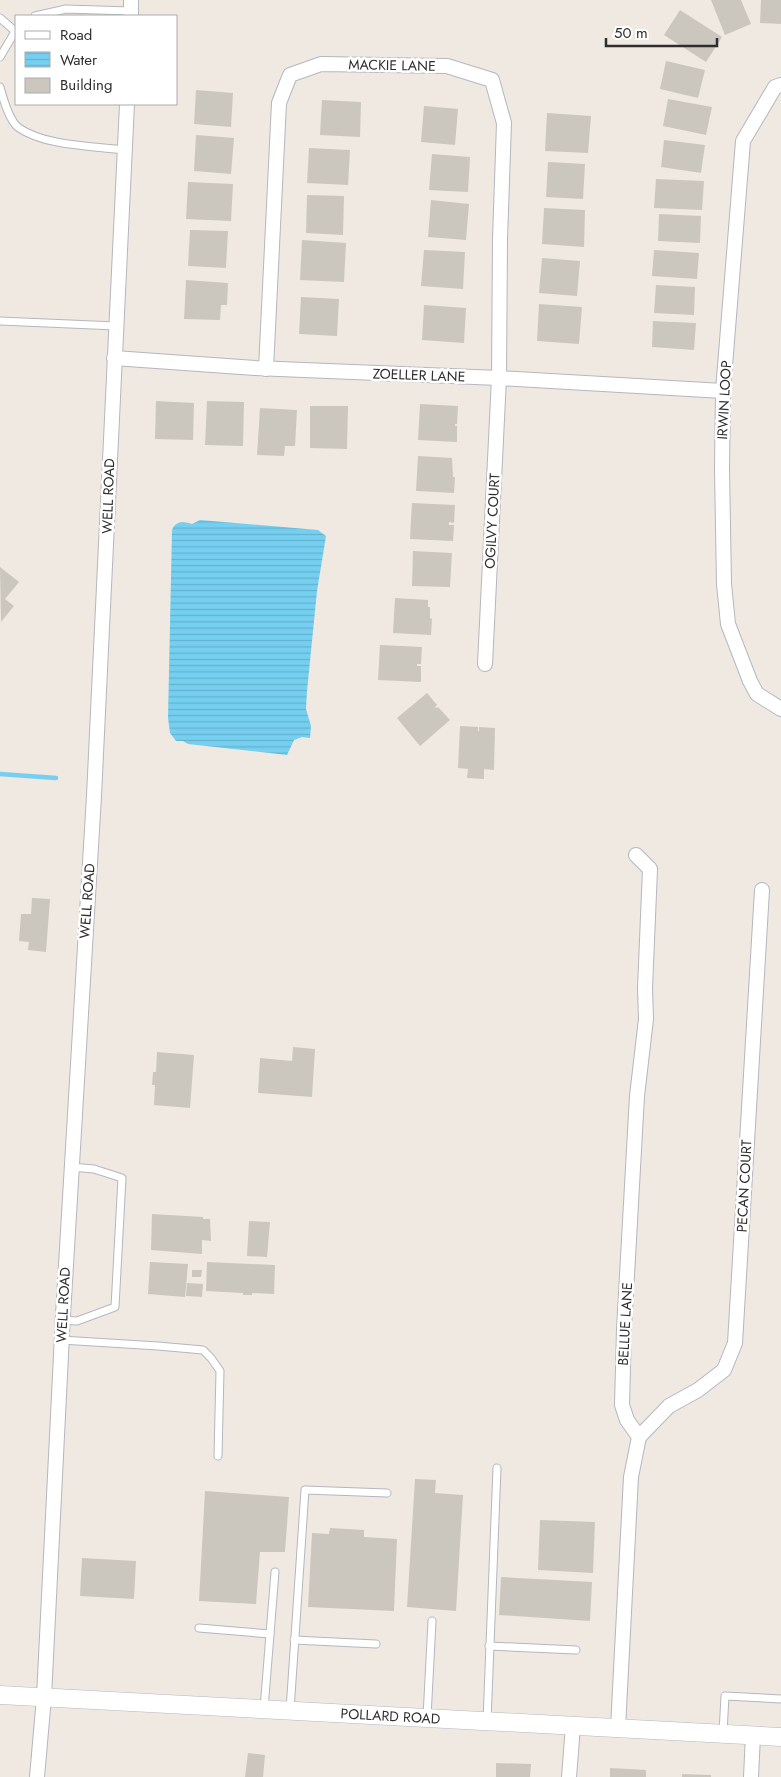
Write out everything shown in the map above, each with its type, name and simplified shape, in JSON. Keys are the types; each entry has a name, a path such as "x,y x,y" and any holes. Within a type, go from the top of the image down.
{"street":[{"name":"MACKIE LANE","path":"266,369 279,104 290,76 321,64 447,66 492,80 504,123 500,239 499,378"},
{"name":"IRWIN LOOP","path":"781,85 774,87 743,141 723,391 724,584 728,624 750,682 757,694 781,709"},
{"name":"WELL ROAD","path":"37,1777 44,1697 62,1320 94,796 126,105"},
{"name":"ZOELLER LANE","path":"114,358 266,369 499,378 723,391"},
{"name":"OGILVY COURT","path":"485,664 499,378"},
{"name":"BELLUE LANE","path":"636,855 650,869 645,988 646,1019 637,1096 622,1405 627,1420 639,1436"},
{"name":"PECAN COURT","path":"639,1436 669,1406 698,1390 724,1370 735,1343 762,890"},
{"path":"618,1728 631,1477 639,1436"},
{"name":"POLLARD ROAD","path":"0,1695 781,1737"},
{"path":"569,1777 573,1726"},
{"path":"751,1777 753,1735"}],"lane":[{"path":"39,15 66,9 131,9"},
{"path":"0,18 15,29"},
{"path":"0,57 15,32"},
{"path":"0,87 4,104 18,127 45,140 124,150"},
{"path":"0,322 116,326"},
{"path":"62,1320 77,1321 115,1307 122,1178 94,1169 71,1168"},
{"path":"61,1340 203,1350 220,1371 218,1456"},
{"path":"487,1721 497,1468"},
{"path":"290,1710 305,1490 387,1493"},
{"path":"264,1709 275,1572"},
{"path":"427,1718 432,1621"},
{"path":"199,1628 270,1634"},
{"path":"294,1640 376,1644"},
{"path":"489,1646 576,1650"},
{"path":"723,1734 725,1696 781,1699"}],"water":[{"path":"200,520 318,530 326,536 317,591 307,691 306,709 311,726 310,738 302,737 294,740 287,755 188,744 183,741 176,741 170,733 168,718 172,530 178,523 192,524"}],"building":[{"path":"711,0 741,0 751,24 725,35"},
{"path":"761,0 781,0 781,24 760,23"},
{"path":"680,10 722,37 706,62 664,35"},
{"path":"666,61 705,70 698,98 660,89"},
{"path":"196,90 233,93 231,127 194,124"},
{"path":"668,99 712,107 706,135 663,126"},
{"path":"322,100 361,102 360,137 320,135"},
{"path":"424,106 458,109 455,145 421,142"},
{"path":"547,113 591,116 588,153 545,151"},
{"path":"196,135 234,138 231,174 194,171"},
{"path":"664,140 705,145 701,173 661,167"},
{"path":"309,148 350,150 348,185 307,183"},
{"path":"432,154 470,157 468,192 429,190"},
{"path":"548,162 585,164 583,199 546,197"},
{"path":"656,179 704,181 702,210 654,208"},
{"path":"188,182 233,184 231,221 186,219"},
{"path":"307,195 344,196 343,235 306,233"},
{"path":"431,200 469,204 466,240 428,237"},
{"path":"544,208 585,210 584,247 542,244"},
{"path":"659,214 701,216 700,243 658,241"},
{"path":"190,230 228,231 226,268 188,266"},
{"path":"302,240 346,243 344,282 300,280"},
{"path":"424,250 465,252 463,289 421,286"},
{"path":"654,250 699,253 697,279 652,276"},
{"path":"542,258 580,261 577,296 539,293"},
{"path":"186,280 228,283 227,305 221,305 220,320 184,319"},
{"path":"656,285 695,287 694,315 654,313"},
{"path":"301,297 339,299 337,336 299,334"},
{"path":"539,304 582,307 579,344 537,341"},
{"path":"424,305 466,308 464,343 422,340"},
{"path":"653,321 696,323 694,350 652,347"},
{"path":"156,401 194,403 193,440 155,439"},
{"path":"207,401 244,402 243,446 205,445"},
{"path":"420,404 458,406 457,424 455,424 457,426 457,442 418,440"},
{"path":"310,406 348,406 347,449 310,448"},
{"path":"260,408 297,410 295,446 285,446 284,456 257,455"},
{"path":"418,456 452,458 453,477 455,477 454,493 416,491"},
{"path":"412,503 455,505 454,523 449,522 449,525 454,525 453,541 410,539"},
{"path":"413,551 452,553 450,587 412,586"},
{"path":"0,567 19,582 5,599 14,606 1,622"},
{"path":"395,598 428,600 430,618 432,619 431,635 393,633"},
{"path":"380,645 422,647 421,664 417,664 417,666 421,666 421,682 378,680"},
{"path":"427,693 437,705 435,707 438,707 450,720 420,746 397,718"},
{"path":"460,726 478,727 479,732 479,727 495,728 494,770 484,769 484,779 467,778 468,769 458,768"},
{"path":"32,898 50,899 46,952 28,950 29,942 19,941 21,914 31,914"},
{"path":"293,1047 315,1049 312,1097 258,1093 260,1058 292,1061"},
{"path":"157,1052 194,1055 190,1108 154,1105 155,1085 152,1085 153,1072 156,1072"},
{"path":"152,1214 210,1219 211,1241 202,1240 202,1254 151,1250"},
{"path":"249,1221 270,1222 267,1257 247,1256"},
{"path":"150,1262 188,1264 185,1297 148,1294"},
{"path":"207,1262 275,1265 274,1294 252,1293 252,1295 243,1295 243,1293 206,1291"},
{"path":"192,1270 202,1270 201,1277 192,1277"},
{"path":"187,1283 203,1284 202,1297 186,1296"},
{"path":"415,1479 436,1480 435,1493 463,1495 456,1611 407,1607"},
{"path":"205,1491 289,1497 285,1552 260,1552 256,1604 199,1601"},
{"path":"540,1520 595,1522 593,1573 538,1570"},
{"path":"330,1528 364,1530 364,1537 397,1539 394,1611 308,1607 312,1533 329,1534"},
{"path":"82,1558 136,1561 134,1599 80,1596"},
{"path":"501,1577 592,1582 590,1621 499,1615"},
{"path":"248,1753 265,1755 263,1777 245,1777"},
{"path":"496,1763 531,1764 530,1777 496,1777"},
{"path":"610,1768 646,1770 646,1777 610,1777"},
{"path":"682,1774 711,1775 711,1777 682,1777"}],"waterway":[{"path":"0,774 56,778"}]}
